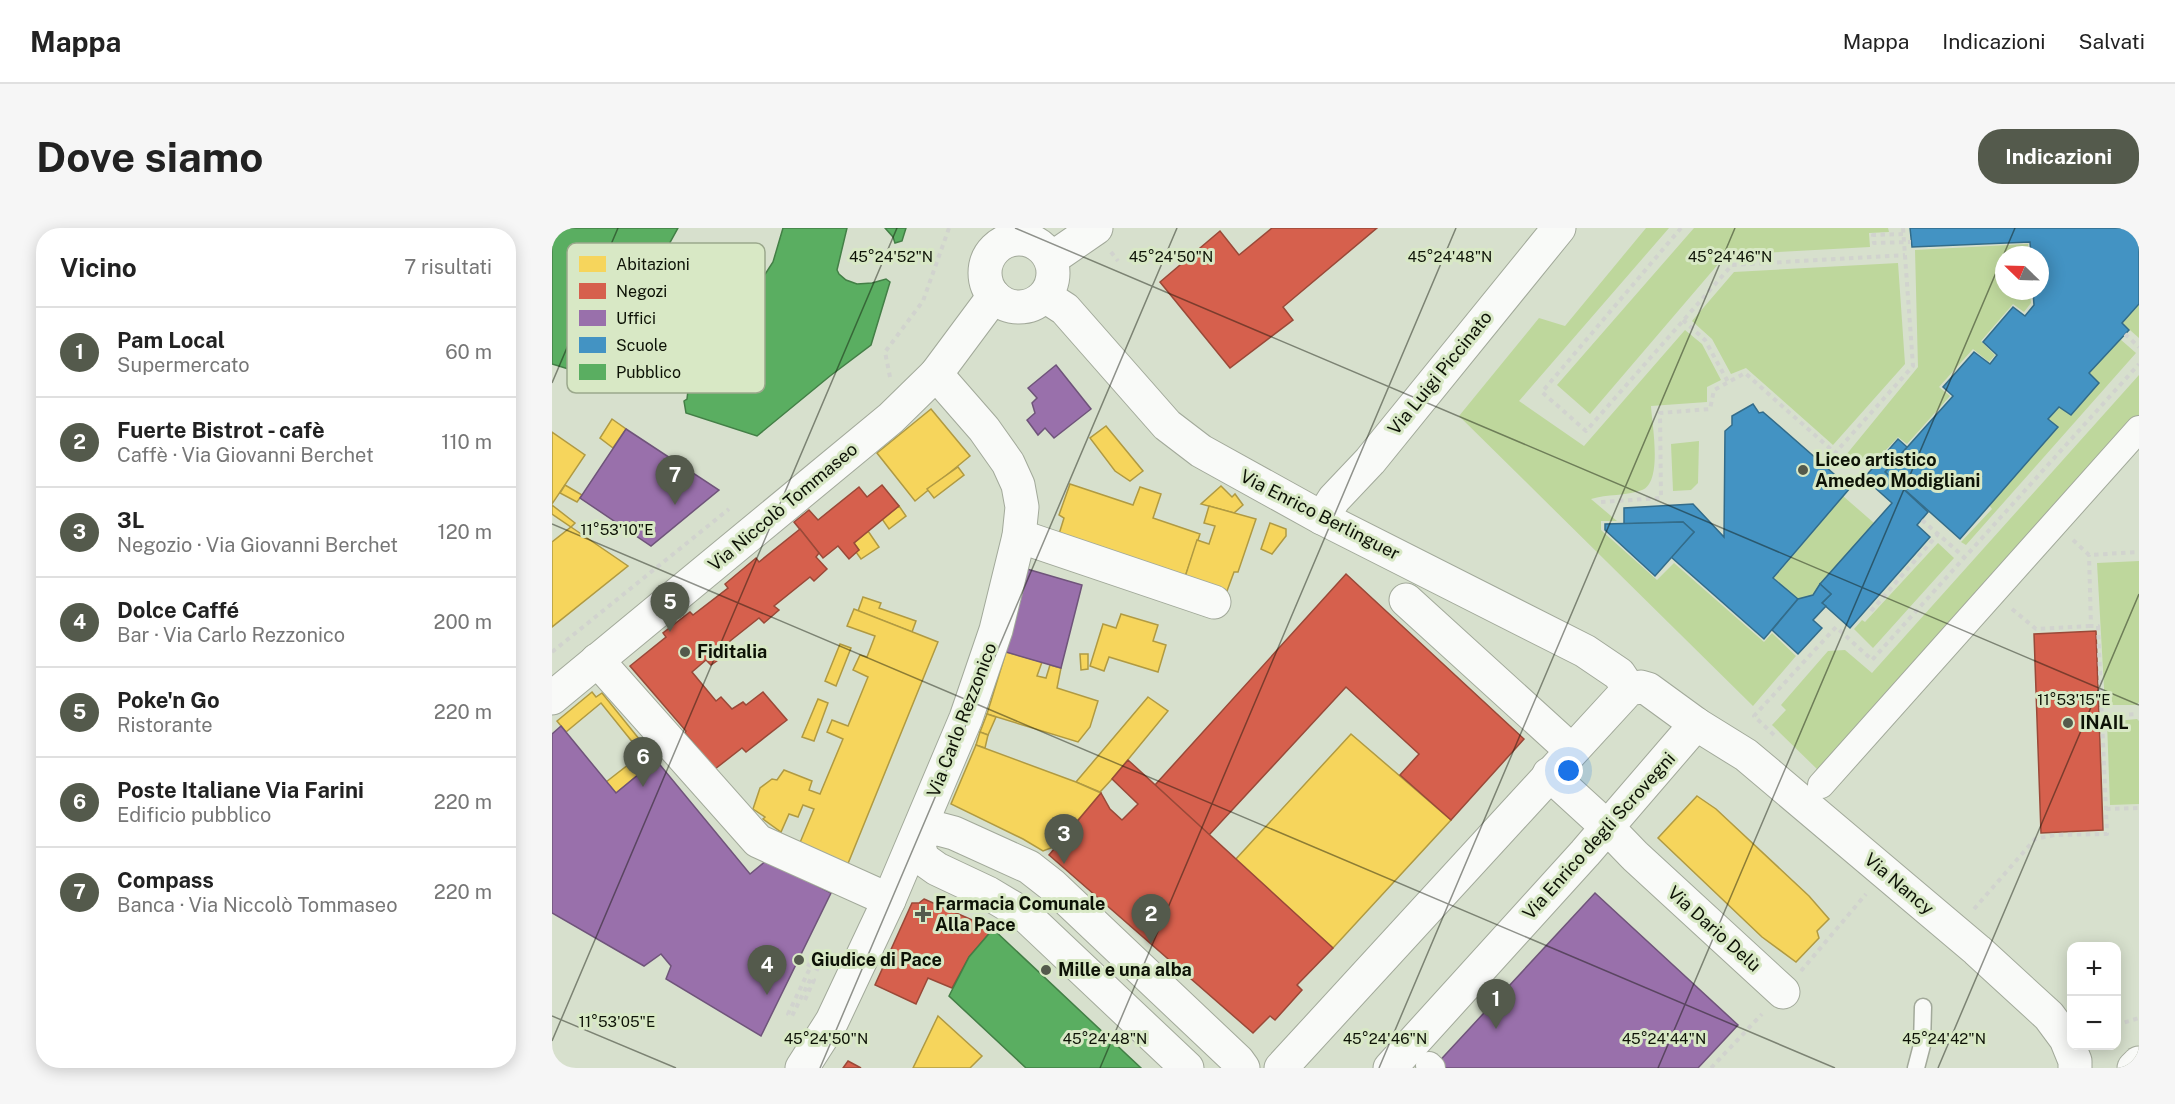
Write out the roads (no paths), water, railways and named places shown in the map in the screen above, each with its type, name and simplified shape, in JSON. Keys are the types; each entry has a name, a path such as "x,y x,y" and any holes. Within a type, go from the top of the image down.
{"street":[{"path":"1051,259 1096,228"},
{"name":"Via Luigi Piccinato","path":"1322,518 1334,499 1370,461 1559,228"},
{"path":"998,236 1014,240 1025,239 1035,243 1045,250 1051,259 1054,272 1052,285 1037,303 1025,307 1014,307 1003,303 994,296 986,280 986,267 998,236"},
{"name":"Via Niccolò Tommaseo","path":"552,698 891,418 936,374 994,296"},
{"name":"Via Enrico Berlinguer","path":"1045,296 1071,315 1167,425 1201,451 1322,518 1585,651 1619,674 1629,688"},
{"name":"Via Carlo Rezzonico","path":"802,1068 832,1021 889,900 966,718 996,630 1018,536 1022,507 1018,485 1008,463 984,429 936,374"},
{"path":"1821,785 2139,429"},
{"path":"1018,536 1214,603"},
{"path":"1406,600 1570,750"},
{"path":"597,660 758,841 889,900"},
{"path":"1281,1068 1629,688 1648,689 1696,724"},
{"name":"Via Enrico degli Scrovegni","path":"1390,1068 1607,827 1696,724"},
{"name":"Via Nancy","path":"1696,724 1746,755 1963,938 2049,1016 2066,1039 2076,1068"},
{"name":"Via Dario Delù","path":"1549,774 1783,992"},
{"path":"1187,1068 1025,915 988,892 937,869 923,859 916,838 935,828 954,833 1029,867 1052,885 1243,1068"},
{"path":"1025,915 1052,885"},
{"path":"2134,1068 2139,1063"}],"lane":[{"path":"1916,1068 1922,1046 1923,1007"}],"place":[{"name":"Liceo artistico Amedeo Modigliani","path":"1803,470"},
{"name":"Compass","path":"675,505"},
{"name":"Poke'n Go","path":"670,632"},
{"name":"Fiditalia","path":"685,652"},
{"name":"INAIL","path":"2068,723"},
{"name":"Poste Italiane Via Farini","path":"643,787"},
{"name":"3L","path":"1064,864"},
{"name":"Farmacia Comunale Alla Pace","path":"923,914"},
{"name":"Fuerte Bistrot - cafè","path":"1151,944"},
{"name":"Giudice di Pace","path":"799,960"},
{"name":"Mille e una alba","path":"1046,970"},
{"name":"Dolce Caffé","path":"767,995"},
{"name":"Pam Local","path":"1496,1029"}]}
